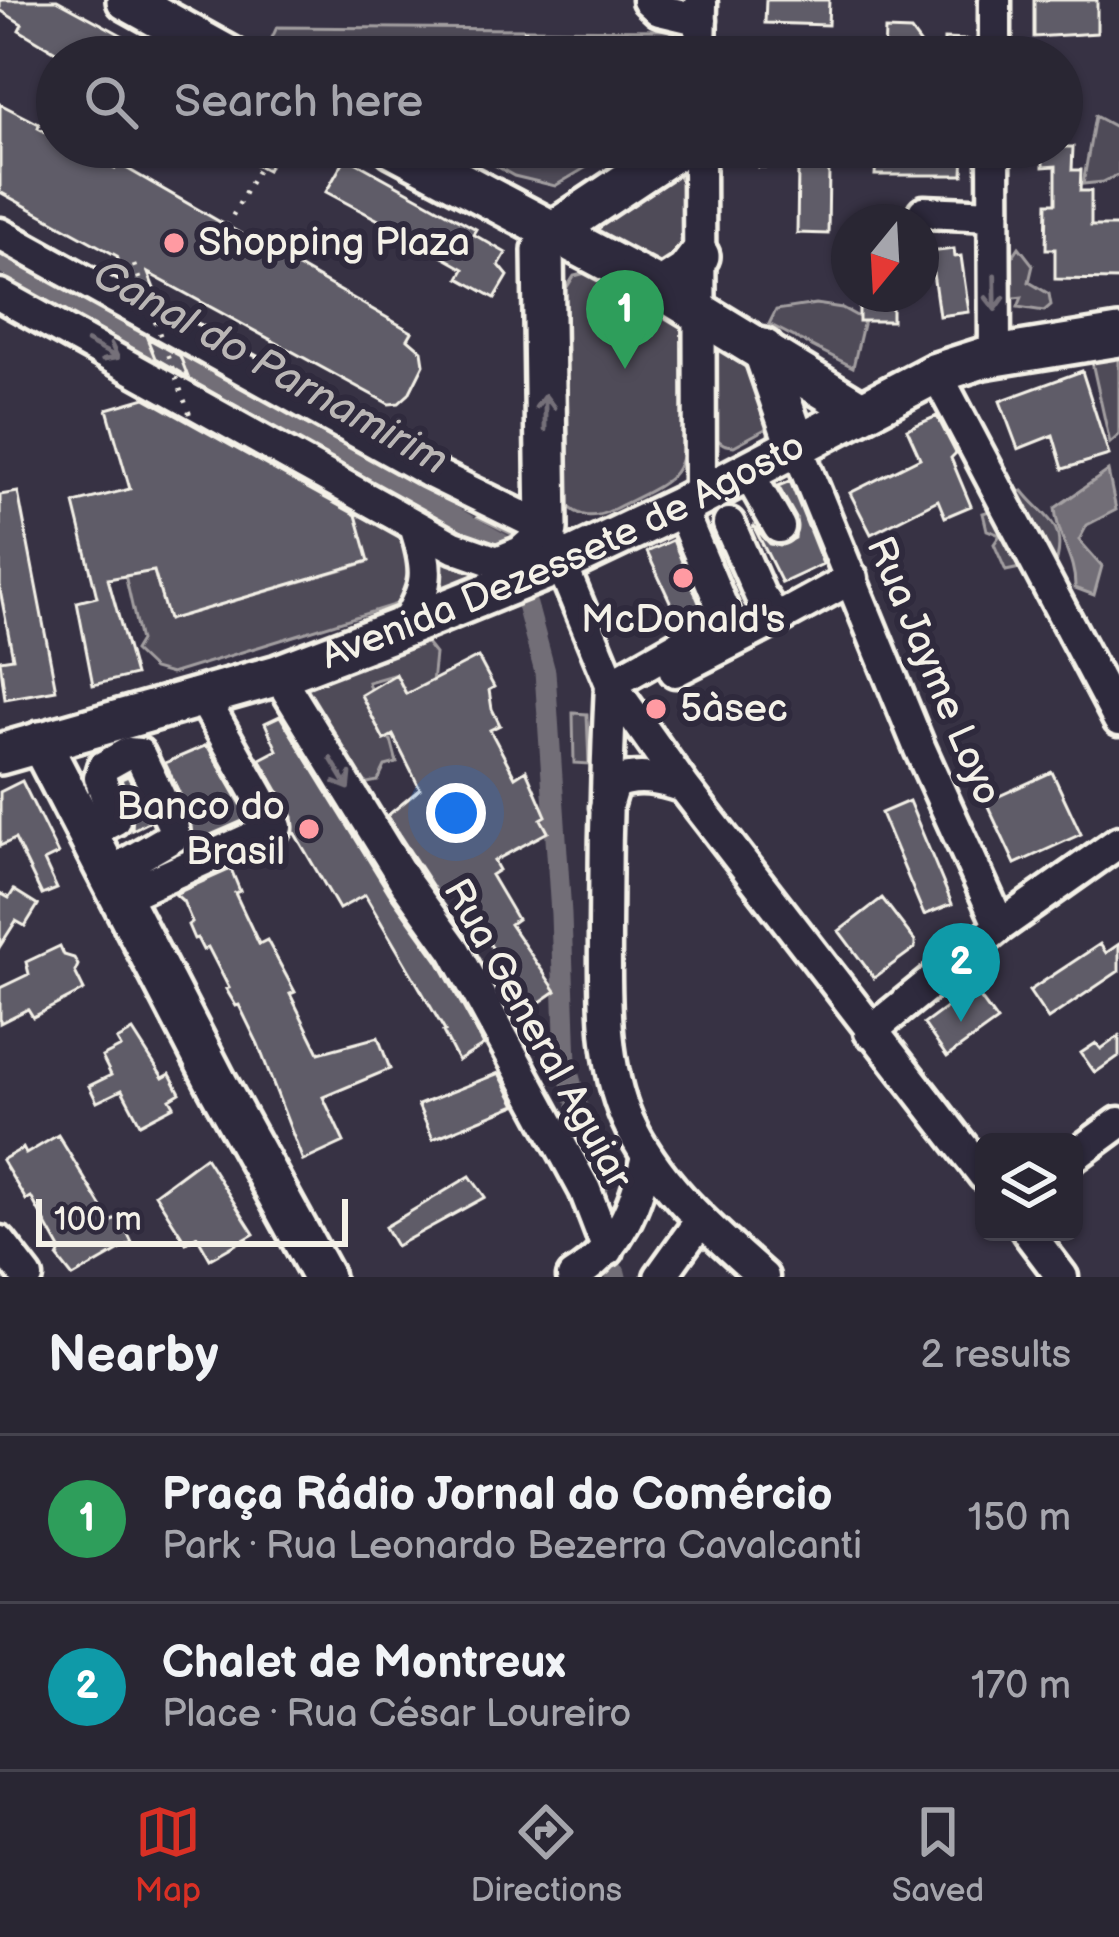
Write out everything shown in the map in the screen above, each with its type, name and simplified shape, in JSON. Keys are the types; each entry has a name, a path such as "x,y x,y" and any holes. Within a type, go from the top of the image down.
{"main road":[{"path":"131,1 193,36"},
{"path":"432,168 662,289 859,410"},
{"path":"543,538 543,250 551,233 648,168"},
{"path":"545,288 561,271 598,256"},
{"path":"662,289 686,273 699,256"},
{"name":"Avenida Dezessete de Agosto","path":"0,754 278,675 404,627 543,538 690,502 936,373 995,356 1119,336"},
{"path":"764,349 796,445"},
{"path":"40,742 323,1277"}],"street":[{"path":"648,0 659,10 701,10"},
{"path":"994,36 995,0"},
{"path":"617,692 724,620 690,502 701,313 699,168"},
{"path":"994,168 995,356"},
{"path":"939,213 994,215"},
{"path":"0,235 543,538 617,692 684,788 975,1164"},
{"path":"0,295 481,558 497,562 543,538"},
{"path":"936,373 1119,720"},
{"name":"Rua Jayme Loyo","path":"796,445 920,749 1000,926"},
{"path":"747,471 779,527"},
{"path":"729,524 760,595 777,620"},
{"path":"404,627 426,582 426,559 416,526"},
{"path":"617,692 777,620 852,578"},
{"name":"Rua General Aguiar","path":"278,675 406,883 455,951 586,1190 608,1250"},
{"path":"617,692 605,812 605,976 611,1064 626,1117 647,1156 700,1220 763,1277"},
{"path":"115,885 276,826 202,696"},
{"path":"89,833 109,824 115,814 100,772 128,753 139,754 174,836 115,885"},
{"path":"605,812 613,784 628,777 662,780 684,788"},
{"path":"870,1031 1000,926 1119,842"},
{"path":"1083,1149 1119,1123"},
{"path":"573,1277 608,1250 629,1216 647,1156"},
{"path":"659,1277 700,1220"},
{"path":"1035,1241 1063,1277"},
{"path":"0,1242 27,1277"}],"path":[{"path":"525,29 526,36"},
{"path":"227,226 259,168"},
{"path":"134,266 190,415"}],"shaded area":[{"path":"277,27 670,30 682,36 273,36"},
{"path":"1095,116 1119,129 1119,174 1083,184"},
{"path":"500,168 585,168 555,186"},
{"path":"675,173 686,185 688,255 662,273 596,235 592,219"},
{"path":"1019,247 1033,265 1029,282 1049,294 1051,305 1044,311 1018,307 1022,297 1006,299 1009,262"},
{"path":"594,271 676,316 685,327 688,405 685,447 672,476 614,509 588,516 564,502 562,295 574,276"},
{"path":"816,304 864,320 853,367 769,324 776,310"},
{"path":"720,346 758,353 780,421 734,446 724,444 713,431 713,377"},
{"path":"1090,353 1119,354 1119,435 1110,443"},
{"path":"1108,471 1116,510 1087,525 1079,540 1102,566 1094,595 1075,588 1055,508"},
{"path":"1023,491 1055,528 1057,560 1006,571 994,544 1000,535 987,530 983,513 996,509 995,497"},
{"path":"352,501 405,536 417,568 397,604 171,674 153,669 134,651 140,641 123,566 141,526 168,620 368,562"},
{"path":"477,517 512,534 502,554 467,538"},
{"path":"444,555 497,578 436,600"},
{"path":"424,640 435,654 432,683 414,709 396,674 368,682 384,739 391,740 397,763 385,766 378,781 357,785 299,690 316,675"},
{"path":"573,713 587,714 589,764 574,763"}],"building":[{"path":"0,0 57,0 123,36 36,36 36,40 0,10"},
{"path":"766,0 829,0 828,25 765,23"},
{"path":"1034,0 1097,0 1097,33 1034,36"},
{"path":"885,30 911,31 915,36 885,36"},
{"name":"Shopping Plaza","path":"0,104 36,122 36,168 126,168 412,332 408,339 422,351 424,364 409,394 389,404 148,273 158,299 126,282 117,256 0,192"},
{"path":"340,168 366,168 476,229 473,234 506,253 499,265 508,276 495,298 459,278 464,269 418,243 415,248 383,228 386,224 326,192"},
{"path":"876,168 963,168 963,175 875,175"},
{"path":"1056,168 1081,170 1080,191 1091,191 1091,226 1119,226 1119,280 1055,279 1055,249 1046,249 1047,203 1056,203"},
{"path":"798,169 829,169 828,234 797,233"},
{"path":"954,249 955,257 961,256 969,312 939,316 939,251"},
{"path":"859,312 892,312 892,321 859,321"},
{"path":"147,338 180,356 188,377 155,358"},
{"path":"1082,371 1109,455 1063,469 1053,435 1018,449 1000,401"},
{"path":"145,398 356,515 369,561 168,620 154,571 108,579 135,675 93,685 77,602 97,597 74,503 130,489 107,409"},
{"path":"937,416 956,453 951,458 971,506 945,517 938,500 871,534 850,493 920,458 907,429"},
{"path":"790,481 823,564 782,583 753,525 770,544 780,546 795,538 796,518 778,486"},
{"path":"18,492 56,690 5,699 0,660 13,658 0,590 0,495"},
{"path":"673,540 702,610 680,623 647,552"},
{"path":"478,657 494,687 489,690 492,709 500,725 490,730 515,777 526,770 546,816 541,819 548,832 494,861 499,870 491,875 517,919 510,924 556,991 530,1009 491,953 456,887 439,896 387,816 420,789 393,735 384,740 361,695 396,674 406,694"},
{"path":"280,716 389,893 438,961 484,1045 458,1061 365,895 339,909 294,832 293,817 260,759 277,750 265,723"},
{"path":"207,745 249,818 192,843 190,815 165,763"},
{"path":"1052,772 1081,834 1015,864 986,802"},
{"path":"128,776 150,821 132,830 133,814 121,779"},
{"path":"22,781 58,854 44,861 57,889 42,895 15,839 0,846 0,792"},
{"path":"909,801 952,904 924,915 881,813"},
{"path":"231,869 240,891 235,893 259,944 267,940 295,992 290,994 319,1053 378,1037 390,1069 323,1097 344,1142 303,1161 258,1044 208,947 203,950 194,939 188,925 192,922 175,894"},
{"path":"14,890 38,905 25,926 16,921 0,946 0,893 9,898"},
{"path":"882,898 915,941 915,948 874,978 839,931"},
{"path":"1100,944 1106,953 1119,944 1119,971 1048,1019 1029,991"},
{"path":"60,946 78,965 75,972 84,990 33,1017 28,1009 0,1023 0,988 29,974 26,962"},
{"path":"973,988 997,1021 947,1057 924,1024"},
{"path":"133,1031 163,1078 170,1074 180,1093 170,1099 174,1106 140,1124 122,1090 97,1102 89,1086 111,1075 102,1057 121,1047 117,1040"},
{"path":"1119,1036 1119,1056 1095,1073 1081,1053 1096,1043 1101,1049"},
{"path":"499,1073 516,1105 433,1139 418,1105"},
{"path":"58,1135 111,1222 121,1220 132,1243 73,1277 58,1258 61,1251 31,1197 26,1200 2,1160 23,1148 26,1154"},
{"path":"205,1157 254,1234 210,1259 197,1236 186,1243 155,1194"},
{"path":"470,1176 485,1197 396,1246 385,1227"}],"waterway":[{"name":"Canal do Parnamirim","path":"0,261 501,544"},
{"name":"Canal do Parnamirim","path":"527,605 545,672 566,1065 599,1185"},
{"name":"Canal do Parnamirim","path":"615,1273 616,1277"}],"place":[{"name":"Shopping Plaza","path":"174,243"},
{"name":"Praça Rádio Jornal do Comércio","path":"625,369"},
{"name":"McDonald's","path":"683,578"},
{"name":"5àsec","path":"656,709"},
{"name":"Banco do Brasil","path":"309,829"},
{"name":"Chalet de Montreux","path":"961,1022"}]}
